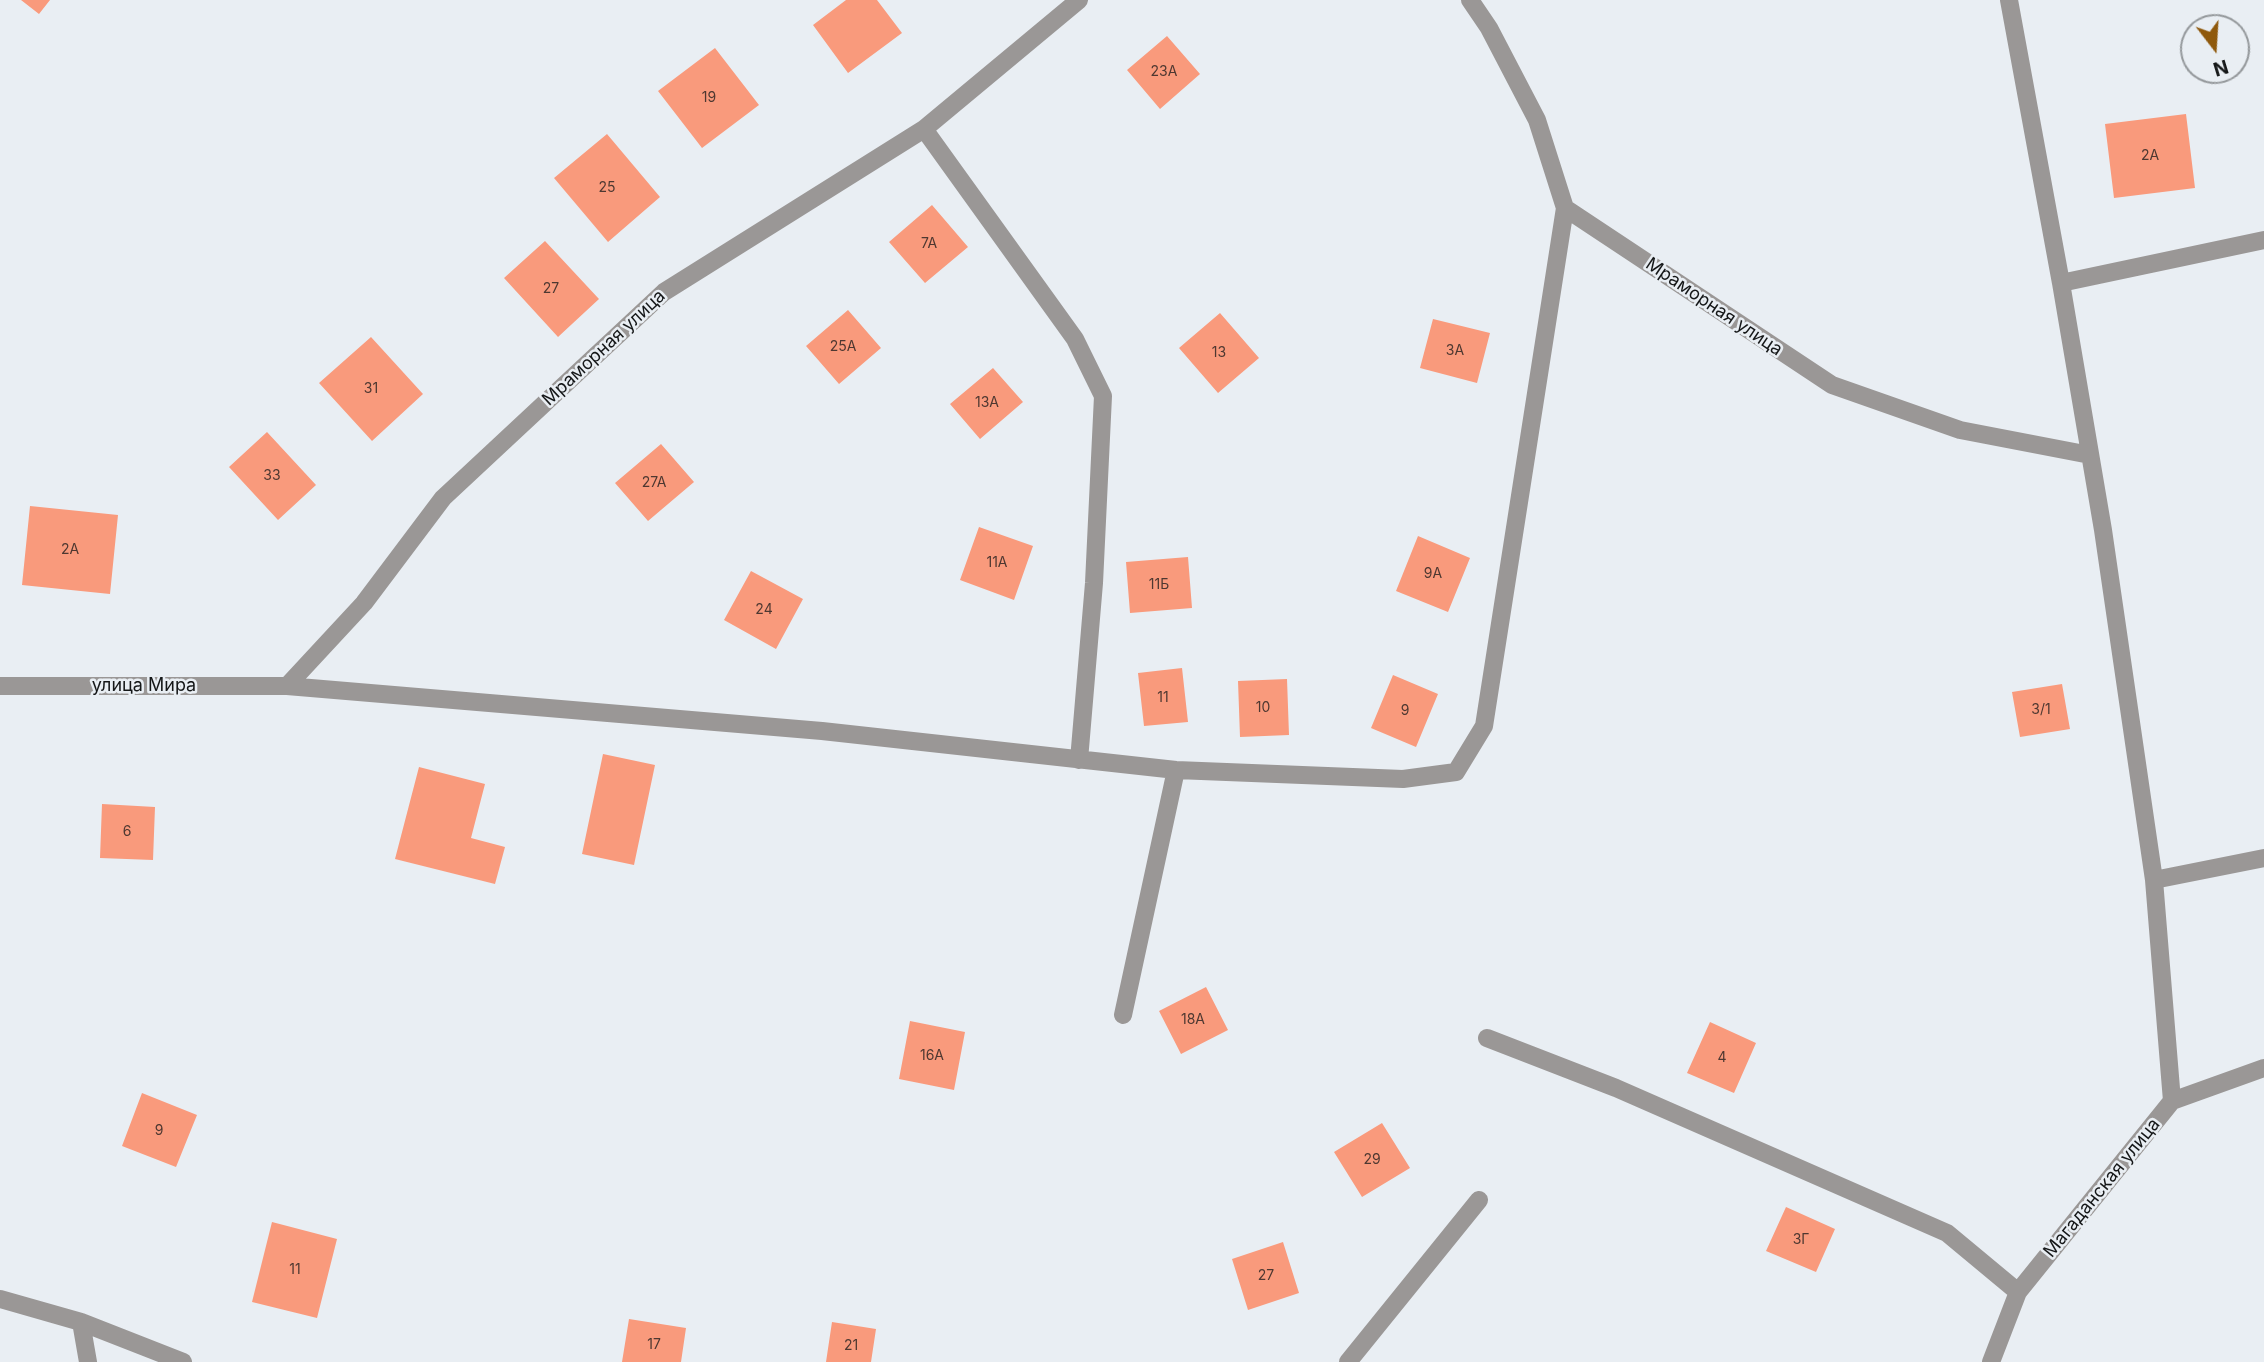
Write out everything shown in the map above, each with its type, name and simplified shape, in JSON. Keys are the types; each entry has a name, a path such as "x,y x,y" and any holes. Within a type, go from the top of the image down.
{"street":[{"name":"Мраморная улица","path":"287,686 364,603 443,498 664,292 924,129 1079,0"},
{"path":"1470,0 1489,28 1537,120 1565,208"},
{"path":"2009,0 2090,455 2154,880 2172,1101"},
{"path":"924,129 1075,339 1103,396 1094,583 1079,760"},
{"name":"Мраморная улица","path":"1565,208 1832,386 1960,430 2090,455"},
{"name":"улица Мира","path":"0,686 287,686 822,731 1175,770 1403,779 1456,772 1483,726 1565,208"},
{"path":"2060,283 2264,240"},
{"path":"1123,1015 1175,770"},
{"path":"2154,880 2264,858"},
{"path":"1488,1038 1616,1088 1947,1233 2018,1292"},
{"name":"Магаданская улица","path":"1991,1362 2018,1292 2172,1101 2264,1068"},
{"path":"1348,1362 1479,1200"},
{"path":"0,1299 81,1322 183,1362"},
{"path":"81,1322 88,1362"}],"building":[{"path":"21,0 50,0 39,14"},
{"path":"846,0 877,0 902,33 848,73 813,25"},
{"path":"1167,36 1200,74 1160,109 1127,70"},
{"path":"715,48 759,105 702,148 658,91"},
{"path":"2186,114 2195,188 2114,198 2105,124"},
{"path":"607,134 660,197 608,242 554,178"},
{"path":"932,205 968,247 925,283 889,242"},
{"path":"545,241 599,299 558,337 504,278"},
{"path":"848,310 881,348 839,384 806,346"},
{"path":"1220,313 1259,358 1218,393 1179,348"},
{"path":"1433,319 1490,333 1477,383 1420,368"},
{"path":"371,337 423,394 372,441 319,383"},
{"path":"993,368 1023,402 980,439 950,404"},
{"path":"267,432 316,485 278,520 229,467"},
{"path":"661,444 694,482 648,521 615,483"},
{"path":"30,506 118,515 110,594 22,585"},
{"path":"979,527 1033,546 1014,600 960,580"},
{"path":"1418,536 1470,558 1448,612 1396,591"},
{"path":"1188,557 1192,608 1130,613 1126,562"},
{"path":"751,571 803,599 776,649 724,620"},
{"path":"1182,668 1188,722 1144,726 1138,673"},
{"path":"1393,675 1438,694 1416,747 1371,728"},
{"path":"1287,679 1289,735 1240,737 1238,681"},
{"path":"2062,684 2070,729 2020,737 2012,692"},
{"path":"603,754 655,765 634,865 582,854"},
{"path":"419,767 485,784 471,838 505,847 495,884 395,859"},
{"path":"102,804 155,807 153,860 100,858"},
{"path":"1206,987 1228,1030 1181,1054 1159,1011"},
{"path":"910,1021 965,1032 954,1090 899,1079"},
{"path":"1710,1022 1756,1043 1734,1093 1687,1073"},
{"path":"142,1093 197,1115 176,1167 122,1146"},
{"path":"1382,1123 1410,1168 1362,1197 1334,1152"},
{"path":"1786,1207 1835,1229 1816,1272 1766,1251"},
{"path":"272,1222 337,1239 317,1318 252,1302"},
{"path":"1283,1242 1299,1293 1248,1310 1232,1259"},
{"path":"629,1319 686,1328 681,1362 622,1362"},
{"path":"832,1322 876,1329 871,1362 826,1362"}]}
